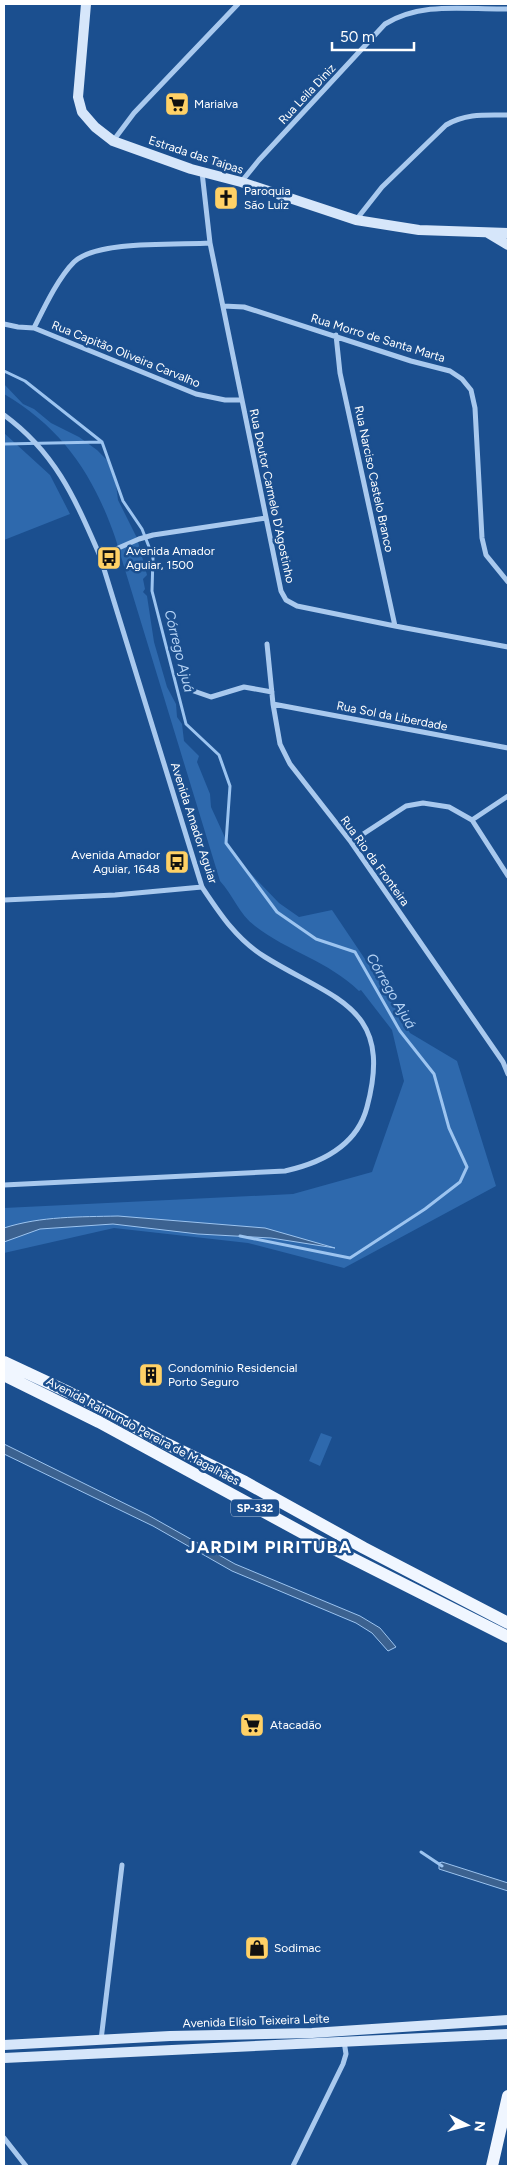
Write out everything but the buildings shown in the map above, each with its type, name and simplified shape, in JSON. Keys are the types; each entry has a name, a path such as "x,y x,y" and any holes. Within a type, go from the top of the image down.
{"main road":[{"name":"Estrada das Taipas","path":"86,4 78,97 82,112 113,141 202,172 241,182 356,220 419,230 508,233"},
{"path":"487,232 508,245"},
{"name":"Avenida Raimundo Pereira de Magalhães","path":"4,1362 81,1398 167,1444 245,1482 364,1548 508,1623"},
{"name":"Avenida Raimundo Pereira de Magalhães","path":"4,1375 99,1422 312,1538 508,1637"},
{"name":"Avenida Elísio Teixeira Leite","path":"4,2045 170,2036 342,2030 508,2020"},
{"name":"Avenida Elísio Teixeira Leite","path":"4,2058 170,2048 508,2034"},
{"path":"170,2036 170,2048"},
{"path":"492,2166 506,2118 508,2096"}],"street":[{"path":"113,141 134,113 238,4"},
{"name":"Rua Leila Diniz","path":"241,182 259,160 385,24 399,16 416,10 452,8 508,9"},
{"path":"356,220 382,187 446,125 466,116 508,115"},
{"name":"Rua Doutor Carmelo D'Agostinho","path":"202,172 210,243 281,591 286,600 297,606 508,647"},
{"path":"34,328 68,269 75,261 84,256 126,246 210,243"},
{"name":"Rua Morro de Santa Marta","path":"224,306 244,307 336,335 411,361 450,371 462,379 471,390 475,408 482,538 486,555 508,582"},
{"name":"Rua Capitão Oliveira Carvalho","path":"4,324 34,328 184,390 209,397 242,400"},
{"name":"Rua Narciso Castelo Branco","path":"336,335 340,373 395,626"},
{"name":"Avenida Amador Aguiar","path":"4,415 25,431 44,452 78,505 100,556 202,887 222,917 242,940 264,957 341,1000 355,1013 368,1032 374,1053 374,1081 366,1112 356,1131 329,1156 309,1166 285,1171 4,1185"},
{"path":"100,556 153,535 266,518"},
{"name":"Rua Rio da Fronteira","path":"267,644 273,704 280,744 290,764 351,842 506,1062 508,1074"},
{"path":"188,690 211,697 244,687 272,692"},
{"name":"Rua Sol da Liberdade","path":"273,704 508,749"},
{"path":"472,820 508,796"},
{"path":"351,842 406,806 415,803 450,808 472,820 508,876"},
{"path":"4,900 114,895 202,887"},
{"path":"101,2040 122,1865"},
{"path":"292,2166 343,2064 346,2054 342,2030"},
{"path":"4,2138 26,2166"}],"shaded area":[{"path":"4,384 23,404 34,409 51,423 79,437 107,460 116,484 118,500 137,538 147,575 143,579 145,589 143,592 147,596 154,642 167,687 176,704 177,717 182,724 184,741 199,756 197,762 210,794 211,807 233,855 279,903 299,917 332,910 375,974 410,1033 457,1061 496,1186 344,1268 248,1243 114,1228 4,1253 4,1208 293,1194 372,1172 404,1081 392,1030 361,990 359,991 348,981 322,964 281,943 255,926 240,910 220,881 115,537 97,493 86,473 59,438 25,407 4,394"},
{"path":"4,433 50,475 70,514 4,540"},
{"path":"118,1216 265,1228 335,1248 271,1238 198,1234 113,1224 40,1229 4,1242 4,1228 18,1224 61,1218"},
{"path":"321,1433 332,1437 320,1466 309,1461"},
{"path":"4,1444 148,1515 235,1564 360,1616 380,1628 396,1647 388,1651 372,1633 356,1623 232,1571 153,1526 4,1454"},
{"path":"442,1862 508,1883 508,1891 439,1869 439,1863"}],"waterway":[{"name":"Córrego Ajuá","path":"4,371 25,381 102,442 123,501 142,529 153,557 152,591 186,724 219,755 230,786 226,843 277,912 316,939 355,952 400,1031 434,1074 449,1128 467,1167 460,1182 425,1209 350,1258 240,1236"},
{"path":"4,444 102,442"},
{"path":"421,1852 442,1866"}],"place":[{"name":"Marialva","path":"177,104"},
{"name":"Paroquia São Luiz","path":"226,198"},
{"name":"Avenida Amador Aguiar, 1500","path":"109,558"},
{"name":"Avenida Amador Aguiar, 1648","path":"177,862"},
{"name":"Condomínio Residencial Porto Seguro","path":"151,1375"},
{"name":"Atacadão","path":"252,1725"},
{"name":"Sodimac","path":"257,1948"}],"district":[{"name":"JARDIM PIRITUBA","path":"269,1547"}]}
